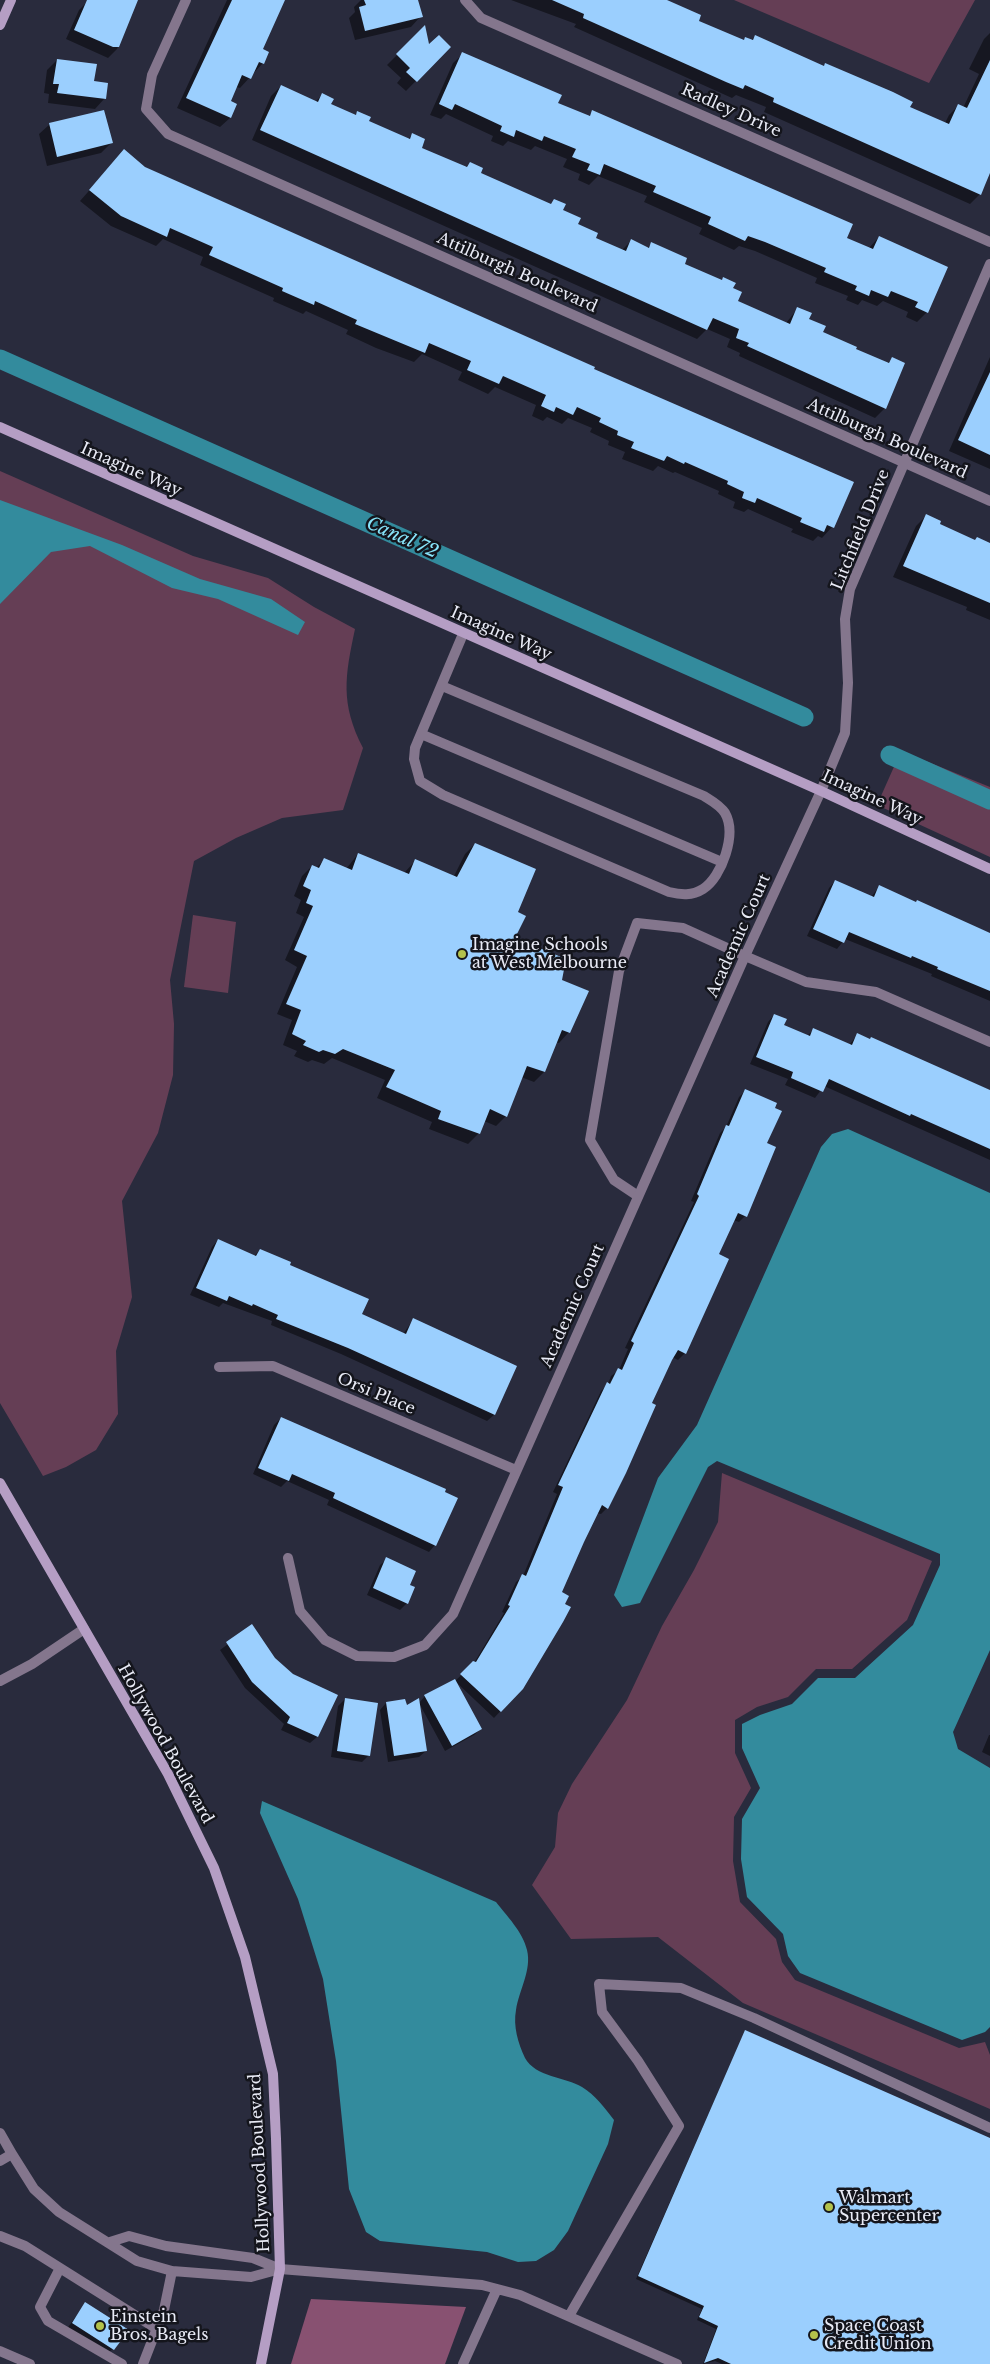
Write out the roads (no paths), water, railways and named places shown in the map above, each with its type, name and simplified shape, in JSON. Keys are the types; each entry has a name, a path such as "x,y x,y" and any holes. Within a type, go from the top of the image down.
{"street":[{"path":"0,25 11,0"},
{"name":"Attilburgh Boulevard","path":"186,0 152,75 146,109 168,134 990,501"},
{"name":"Radley Drive","path":"465,0 481,18 990,242"},
{"name":"Litchfield Drive","path":"821,791 845,733 848,683 845,619 850,589 990,264"},
{"name":"Imagine Way","path":"0,427 463,634 821,791 990,869"},
{"path":"442,686 704,796 717,804 729,822 730,834 722,862 711,882 704,889 689,895 670,892 428,787 420,781 415,770 415,748 463,634"},
{"path":"421,734 722,862"},
{"name":"Academic Court","path":"288,1558 300,1610 325,1640 357,1656 394,1657 425,1645 453,1614 745,956 821,791"},
{"path":"638,1196 614,1180 590,1140 619,971 637,923 683,928 806,982 876,992 990,1042"},
{"name":"Orsi Place","path":"219,1367 273,1366 516,1470"},
{"name":"Hollywood Boulevard","path":"0,1483 168,1774 214,1868 245,1957 273,2074 280,2268 261,2364"},
{"path":"0,1681 32,1664 84,1629"},
{"path":"569,2316 679,2126 638,2061 602,2012 599,1984 681,1988 754,2018 990,2128"},
{"path":"0,2133 34,2189 73,2223 110,2242 137,2261 172,2271 251,2277 280,2268"},
{"path":"0,2161 12,2154"},
{"path":"0,2236 25,2246 157,2329"},
{"path":"110,2242 129,2236 166,2246 253,2258 280,2268 470,2283 520,2294 677,2364"},
{"path":"60,2268 40,2307 48,2321 122,2364"},
{"path":"143,2364 164,2310 172,2271"},
{"path":"463,2364 497,2289"},
{"path":"0,2351 30,2364"}],"water":[{"path":"0,500 122,545 200,579 271,599 305,622 298,635 218,599 172,588 90,546 51,552 0,604"},
{"path":"848,1129 990,1193 990,1650 953,1732 958,1749 990,1768 990,2027 985,2032 962,2040 800,1973 788,1956 783,1934 747,1897 741,1859 742,1819 760,1788 742,1748 742,1724 760,1715 792,1704 818,1678 855,1678 913,1625 940,1565 940,1554 717,1461 708,1467 640,1603 622,1607 614,1595 658,1478 697,1425 821,1147 832,1134"},
{"path":"262,1801 496,1902 518,1930 525,1943 528,1958 527,1972 515,2016 517,2034 525,2058 543,2073 587,2090 600,2102 614,2120 608,2144 568,2231 554,2250 536,2261 518,2262 487,2252 380,2241 366,2232 349,2189 336,2061 323,1979 298,1899 260,1813"}],"waterway":[{"name":"Canal 72","path":"0,359 804,717"},
{"name":"Canal 72","path":"890,755 990,800"}],"place":[{"name":"Imagine Schools at West Melbourne","path":"462,954"},
{"name":"Walmart Supercenter","path":"829,2207"},
{"name":"Einstein Bros. Bagels","path":"100,2326"},
{"name":"Space Coast Credit Union","path":"814,2335"}]}
